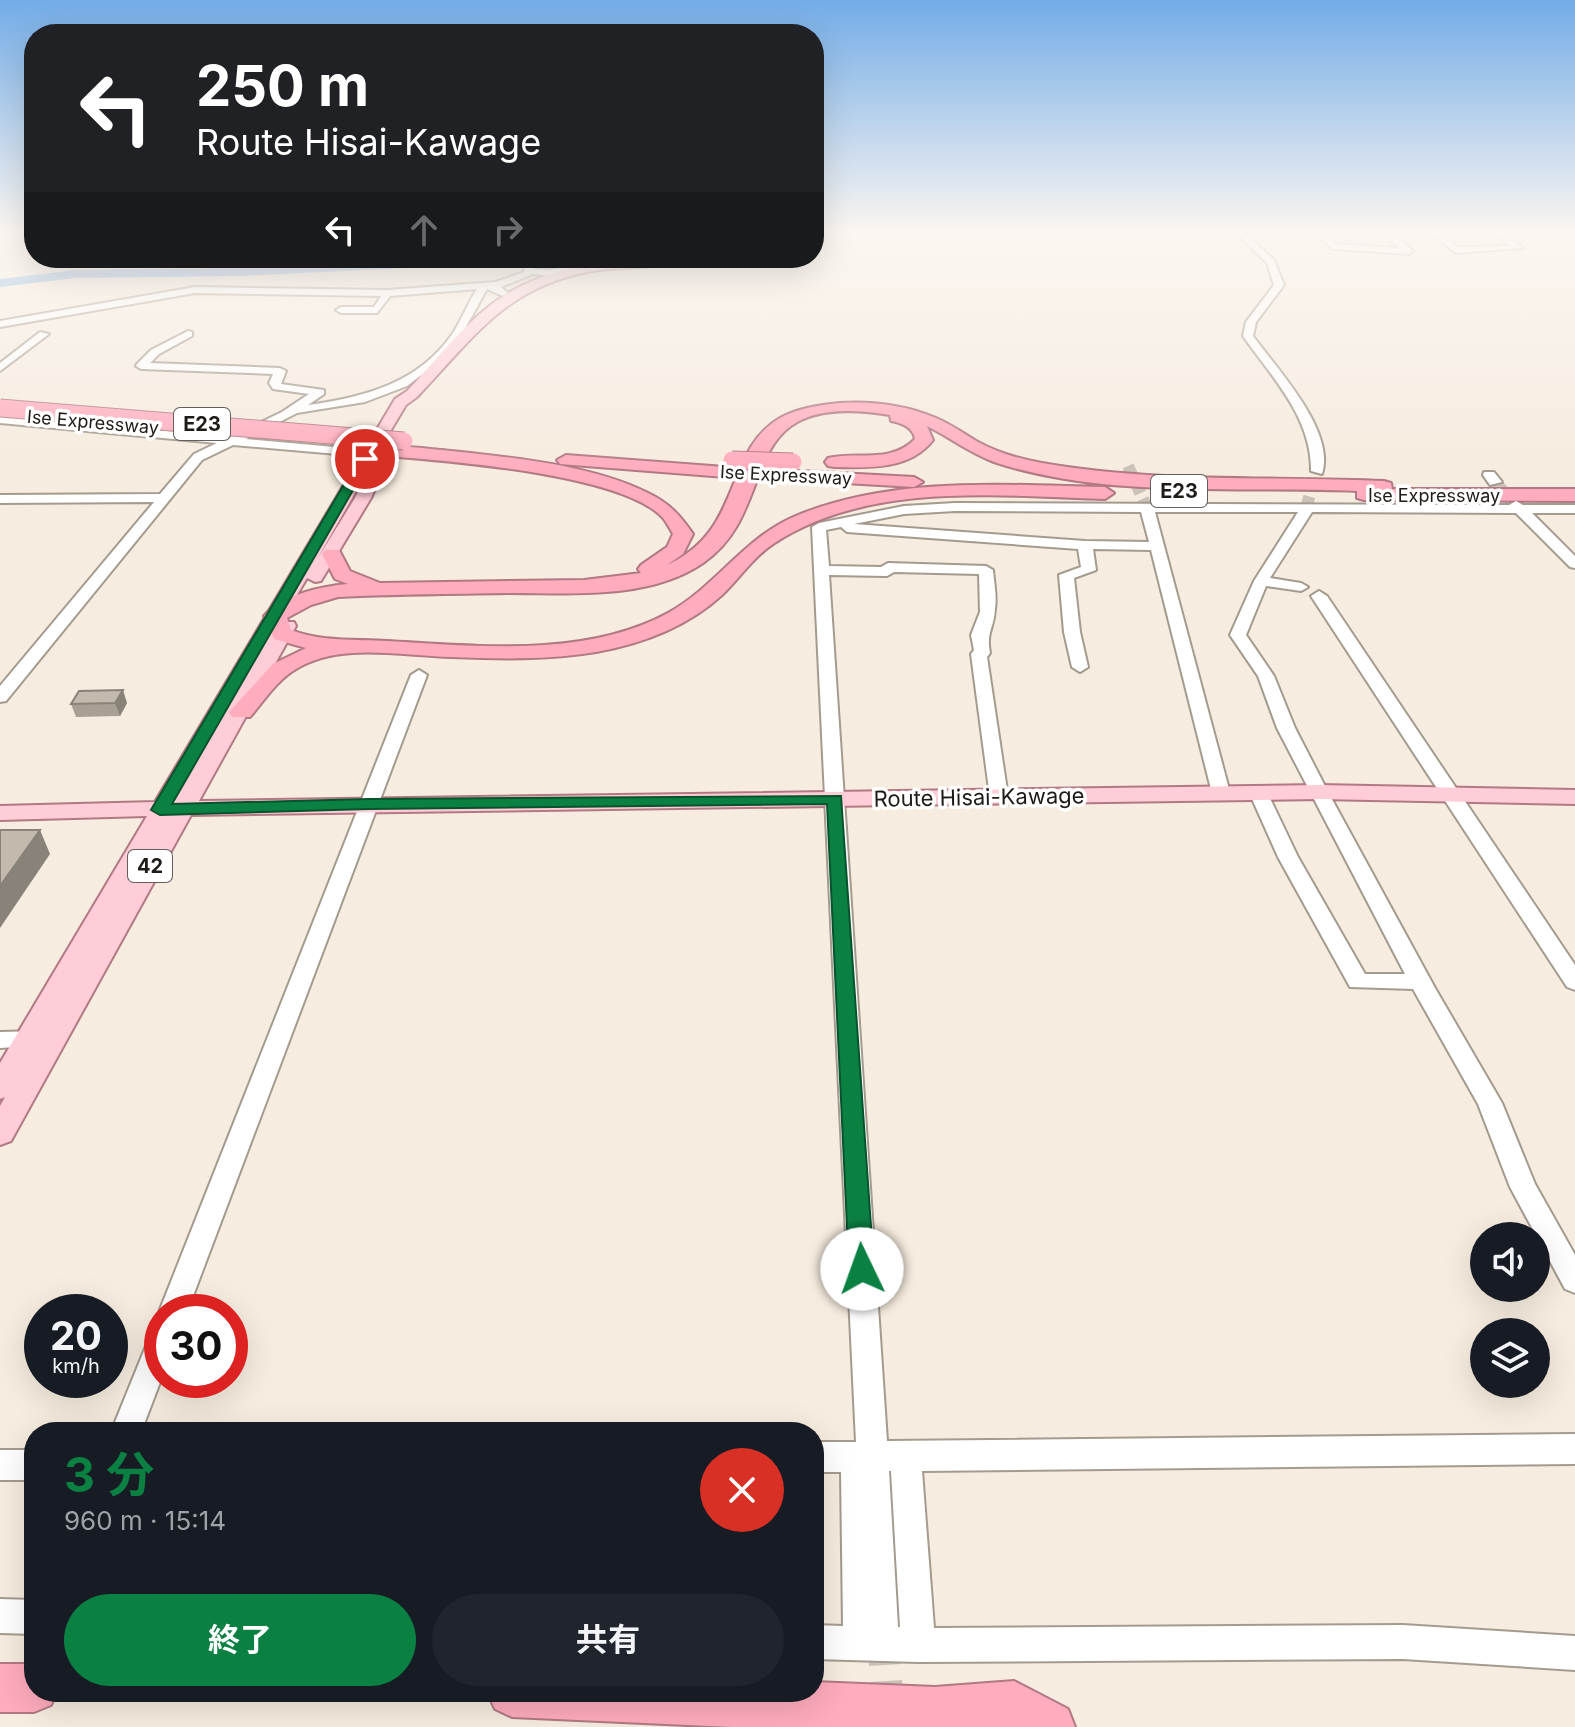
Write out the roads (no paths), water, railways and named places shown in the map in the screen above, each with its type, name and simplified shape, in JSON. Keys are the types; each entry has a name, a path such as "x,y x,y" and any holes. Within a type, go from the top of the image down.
{"highway":[{"name":"Ise Expressway","path":"0,408 401,447 558,453 728,466"},
{"path":"303,600 338,591 586,586 653,577 701,555 714,544 724,529 768,433 791,418 828,409 875,408 910,414 998,457 1061,472 1140,479 1384,487"},
{"path":"711,593 717,571 766,457 776,438 788,427 820,415 870,412 911,422 921,429 924,436 914,450 886,459 787,469"},
{"name":"Ise Expressway","path":"0,416 401,447 1246,493 1575,495"},
{"path":"401,447 510,463 583,478 653,502 679,522 682,541 663,561 638,573 586,586"},
{"name":"Ise Expressway","path":"787,469 1086,481 1575,487"},
{"path":"241,712 286,665 308,655 381,646 431,650 594,645 664,624 694,607 751,553 786,529 830,511 877,500 987,492 1246,493"},
{"path":"332,554 342,575 389,589"},
{"path":"279,625 297,640 348,648"},
{"path":"0,1688 24,1688"},
{"path":"724,1702 935,1712 1014,1706 1050,1727"}],"main road":[{"name":"42","path":"0,1133 41,1039 279,625 368,454 400,402 412,394 461,338 493,312"},
{"name":"42","path":"172,808 241,712 279,625 303,600 320,568 332,554 379,469 382,454 414,401 412,394"},
{"name":"Route Hisai-Kawage","path":"0,813 369,804 1258,792 1575,797"},
{"name":"42","path":"0,1088 41,1039"}],"street":[{"path":"0,324 71,312"},
{"path":"384,394 429,366 461,338 477,312"},
{"path":"1259,312 1251,322 1248,336 1312,429 1317,471"},
{"path":"0,334 15,334"},
{"path":"0,368 44,334 29,334"},
{"path":"0,697 198,457 291,411 320,392 277,387 275,383 280,371 141,366 155,352 188,334"},
{"path":"291,411 384,394 412,394"},
{"path":"0,416 368,454"},
{"path":"0,499 163,498"},
{"path":"1517,506 1575,564"},
{"path":"819,527 872,515 933,508 1517,506 1575,509"},
{"path":"1147,508 1221,793"},
{"path":"1306,508 1304,516 1261,581 1238,635 1266,676 1286,728 1319,792 1490,1103 1523,1187 1575,1281"},
{"path":"819,527 950,551 986,570 988,601 986,624 979,635 982,653 979,654 999,797"},
{"path":"819,527 835,799 871,1634"},
{"path":"822,570 887,572 888,567 950,551 1085,545 1158,546"},
{"path":"1080,667 1072,632 1066,575 1089,570 1085,545"},
{"path":"1261,581 1301,587"},
{"path":"1319,596 1575,982"},
{"path":"180,1294 419,675"},
{"path":"1258,792 1288,857 1358,982 1421,981"},
{"path":"0,1040 41,1039"},
{"path":"130,1422 144,1386"},
{"path":"824,1457 1575,1449"},
{"path":"906,1456 918,1645"},
{"path":"0,1465 24,1465"},
{"path":"0,1616 24,1617"},
{"path":"824,1641 871,1634 918,1645 1403,1642 1575,1653"}],"tunnel":[{"path":"1128,466 1147,508"},
{"path":"1306,508 1317,471"},
{"path":"1495,482 1513,502"},
{"path":"883,1633 889,1727"}]}
